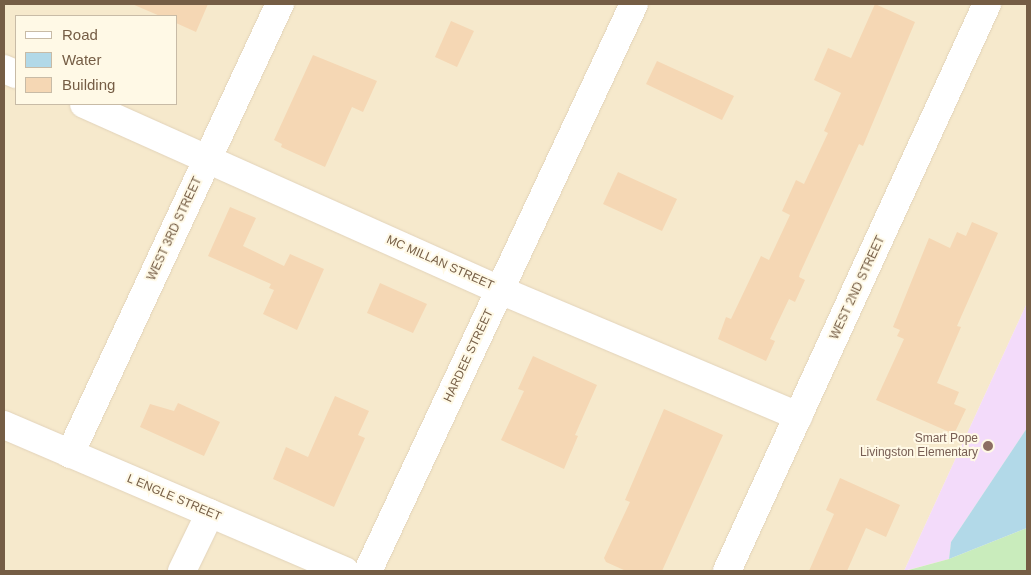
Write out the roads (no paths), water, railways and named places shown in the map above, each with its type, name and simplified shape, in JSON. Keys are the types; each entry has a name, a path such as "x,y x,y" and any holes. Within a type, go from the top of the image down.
{"street":[{"name":"WEST 3RD STREET","path":"70,454 280,4"},
{"name":"HARDEE STREET","path":"368,571 634,4"},
{"name":"WEST 2ND STREET","path":"727,571 799,416 983,5"},
{"name":"MC MILLAN STREET","path":"86,105 500,290 799,416"},
{"name":"L ENGLE STREET","path":"4,425 345,571"},
{"path":"182,571 210,513"}],"water":[{"path":"1027,428 1027,528 949,559 951,542"}],"place":[{"name":"Smart Pope Livingston Elementary","path":"988,446"}]}
